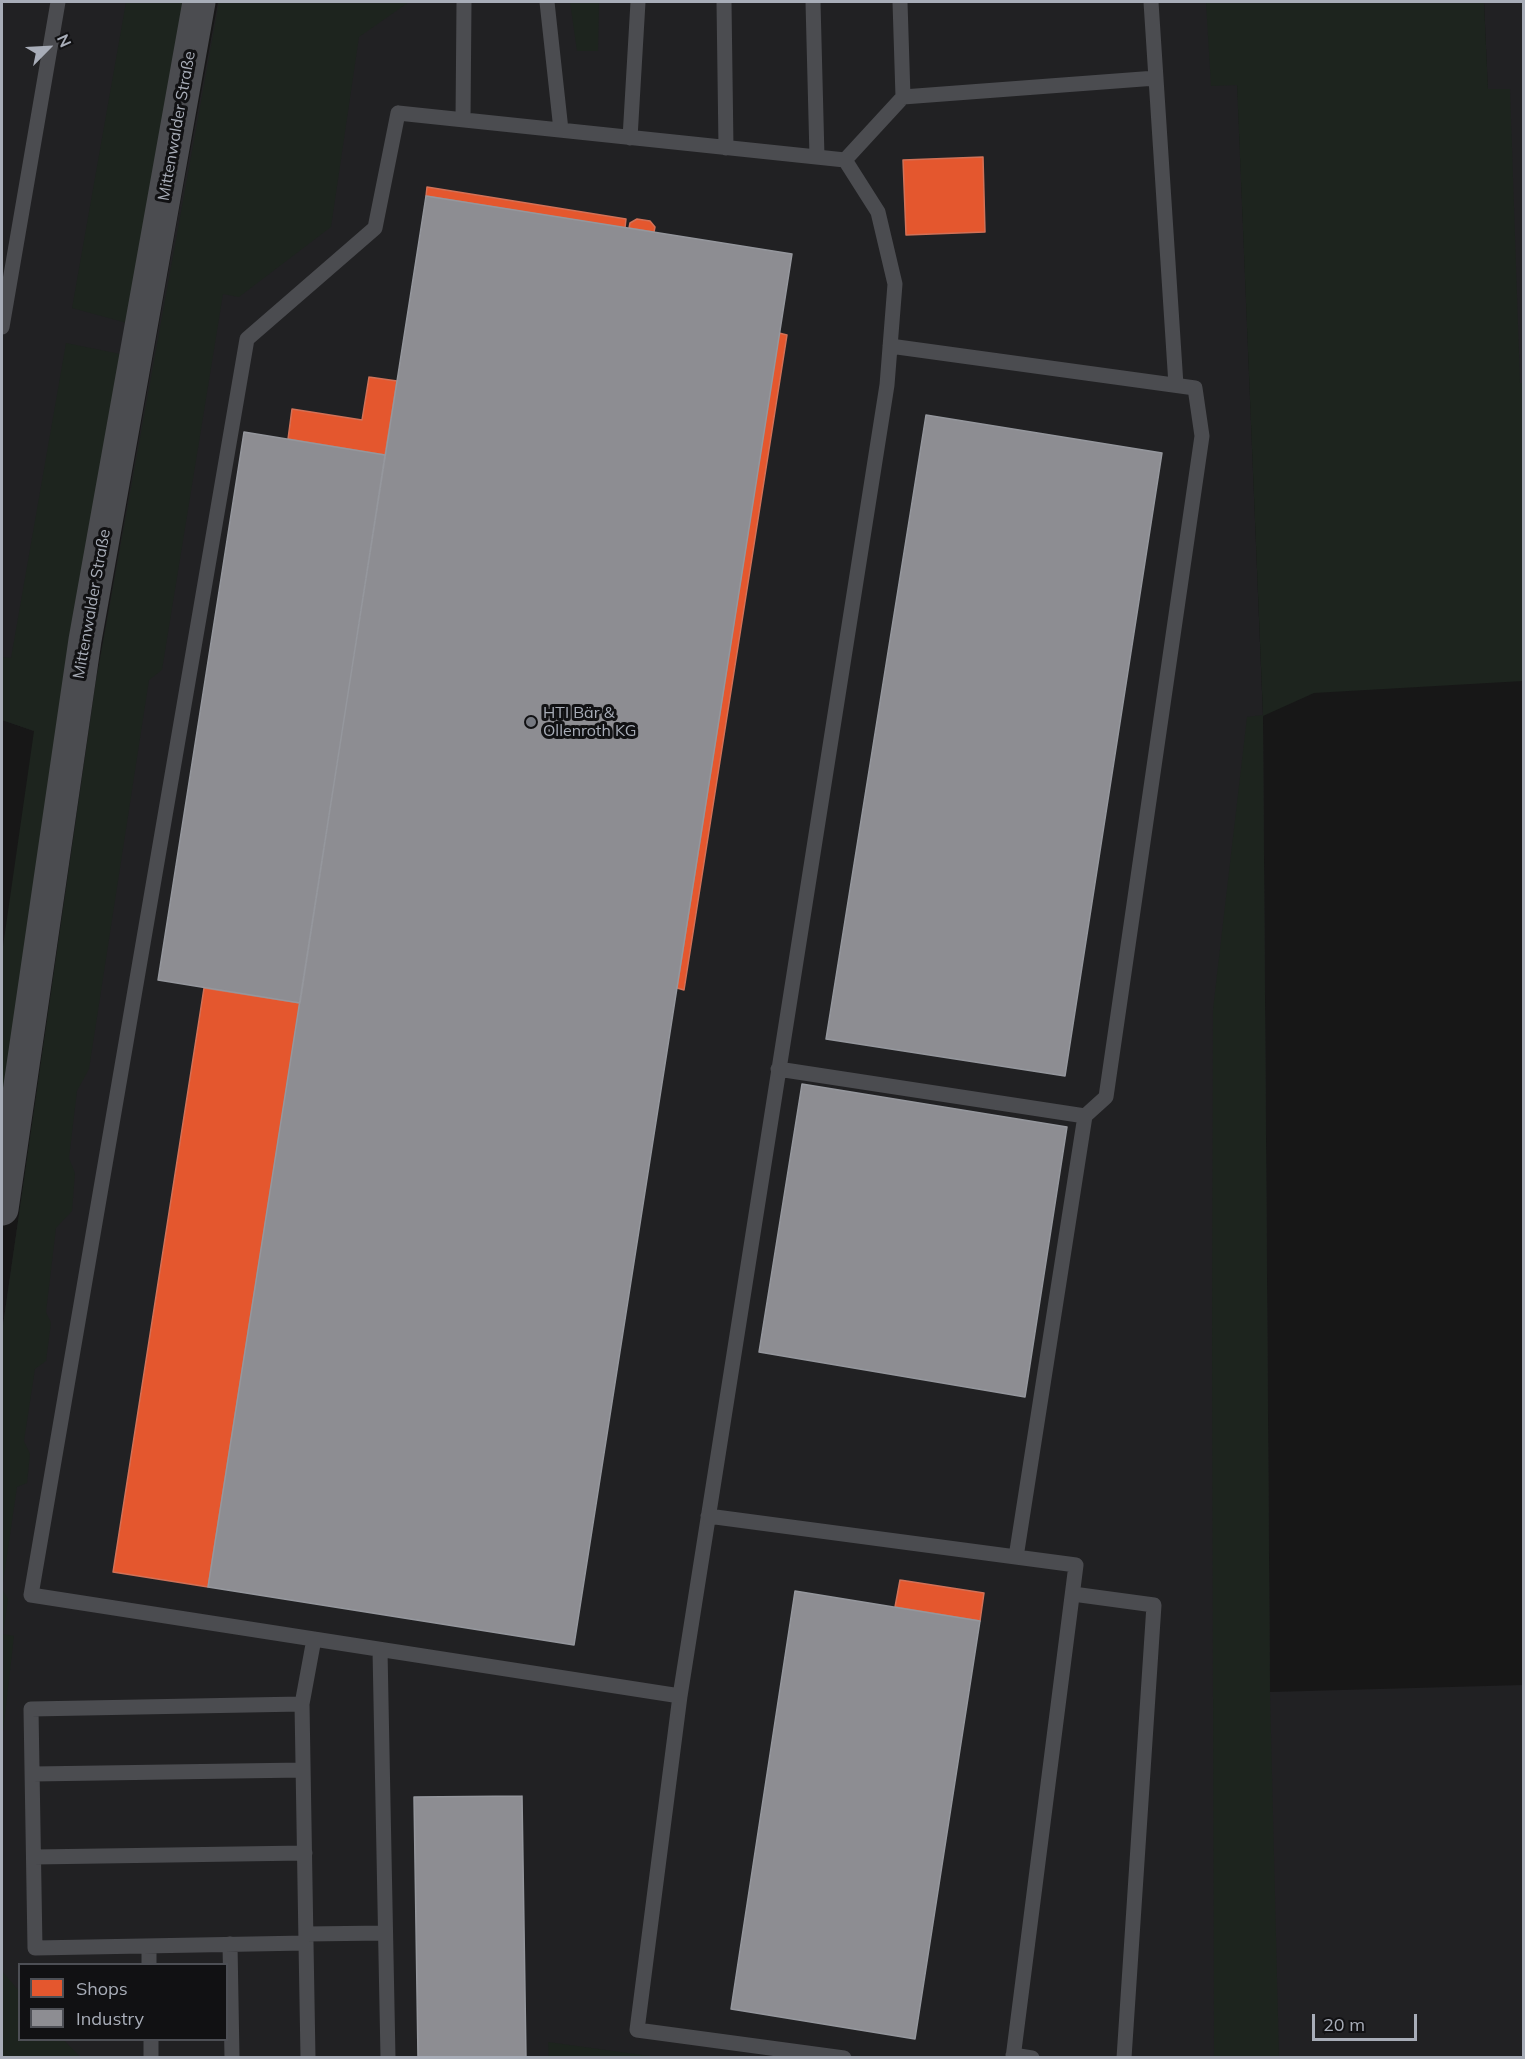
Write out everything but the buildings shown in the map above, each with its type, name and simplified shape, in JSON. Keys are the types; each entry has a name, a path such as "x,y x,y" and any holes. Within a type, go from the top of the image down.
{"street":[{"name":"Mittenwalder Straße","path":"2,1209 85,640 199,2"}],"lane":[{"path":"2,327 3,308 58,2"},
{"path":"463,120 464,2"},
{"path":"547,2 561,130"},
{"path":"630,138 638,2"},
{"path":"724,2 726,148"},
{"path":"813,2 817,157"},
{"path":"900,2 903,97"},
{"path":"1151,2 1176,386"},
{"path":"845,160 903,97 1156,78"},
{"path":"680,1696 31,1595 247,339 375,228 398,113 845,160"},
{"path":"844,2058 637,2030 680,1696 887,385 895,284 878,212 845,160"},
{"path":"890,346 1195,388 1202,436 1106,1097 1085,1116 1016,1557"},
{"path":"778,1068 1085,1116"},
{"path":"708,1516 1076,1565 1013,2056 1032,2058"},
{"path":"1073,1594 1154,1605 1124,2058"},
{"path":"309,2058 302,1704 314,1639"},
{"path":"380,1650 388,2058"},
{"path":"302,1704 31,1708 35,1948 230,1944 385,1933"},
{"path":"33,1774 303,1770"},
{"path":"34,1857 305,1853"},
{"path":"230,1944 232,2058"},
{"path":"149,1946 149,1963"},
{"path":"151,2041 151,2058"}],"shaded area":[{"path":"2,2 185,2 127,323 34,731 2,720"},
{"path":"126,2 185,2 127,323 72,308"},
{"path":"218,2 1234,2 1263,716 1270,1692 1523,1685 1523,2057 2,2058 2,1332 96,681"},
{"path":"219,2 409,2 359,37 331,227 239,297 223,294 162,670 149,680 89,1069 77,1091 69,1158 75,1173 72,1211 56,1228 46,1312 51,1323 46,1361 35,1369 24,1441 30,1454 27,1483 17,1487 2,1589 2,1332 96,681"},
{"path":"570,2 599,2 598,51 577,51"},
{"path":"1206,2 1484,2 1488,89 1510,89 1520,383 1524,383 1523,681 1314,693 1263,716 1270,1693 1279,2058 1214,2057 1213,1009 1247,717 1263,715 1237,85 1211,86"},
{"path":"1484,2 1523,2 1523,396 1501,397"},
{"path":"66,343 120,354 2,1118 2,953 34,731 2,720 2,657 11,658"},
{"path":"2,1589 8,1599 3,1634 14,1636 2,1740"},
{"path":"2,1971 18,1990 18,2041 65,2041 80,2057 2,2057"},
{"path":"548,2042 656,2057 549,2057"}],"place":[{"name":"HTI Bär & Ollenroth KG","path":"531,722"}]}
